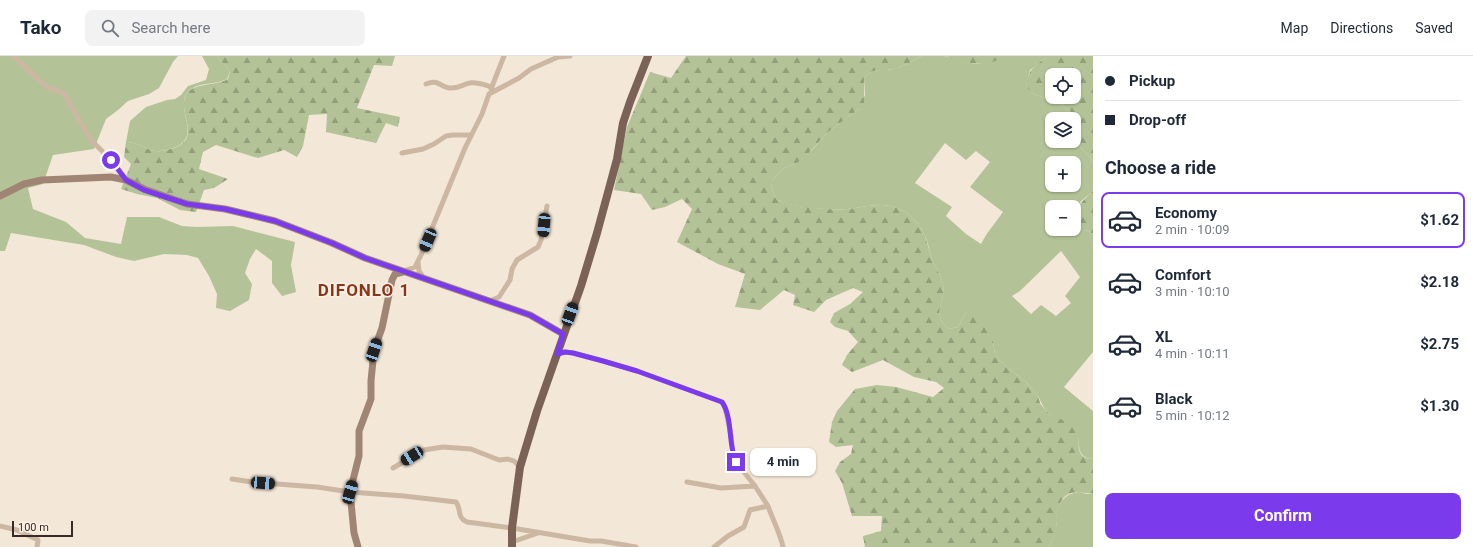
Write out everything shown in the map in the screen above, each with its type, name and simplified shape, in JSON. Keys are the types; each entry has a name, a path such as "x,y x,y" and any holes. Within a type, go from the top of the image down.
{"main road":[{"path":"512,545 512,528 520,467 537,410 581,286 617,159 623,123 648,56"}],"street":[{"path":"14,56 45,86 64,94 91,140 111,160 126,180"},
{"path":"358,547 354,534 350,492 359,456 359,431 371,399 374,350 382,328 392,280 395,274 412,269 418,262 471,135 482,114 504,56"},
{"path":"489,94 519,78 530,69 558,56 570,56"},
{"path":"426,84 436,82 450,88 457,88 471,83 492,87"},
{"path":"402,153 423,149 446,136 471,135"},
{"path":"0,196 24,184 42,180 111,178 126,180 144,190 187,204 225,209 275,221 403,272 423,277 530,315 563,334"},
{"path":"490,301 500,297 510,280 512,269 517,260 538,247 542,240 547,206"},
{"path":"418,262 419,271 423,277"},
{"path":"557,354 565,352 573,353 603,361 637,371 722,402 725,407 731,435 733,456 768,506 782,540 782,547"},
{"path":"393,468 424,450 443,447 471,449 499,460 508,459 514,461 520,467"},
{"path":"232,479 456,502 458,505 459,515 462,520 468,522 636,547"},
{"path":"687,482 721,488 755,486"},
{"path":"714,547 728,536 744,527 750,510 768,506"},
{"path":"0,526 17,530 38,540 37,547"},
{"path":"512,545 539,532"}],"green space":[{"path":"0,56 178,56 173,62 159,88 149,94 128,101 106,119 94,149 53,155 43,184 28,188 33,209 66,222 85,238 121,244 127,217 159,217 182,226 233,226 295,242 291,265 296,292 282,296 272,283 272,261 256,249 250,259 245,273 252,284 249,300 230,311 216,308 217,294 209,276 198,258 187,255 164,254 134,261 116,257 84,245 11,233 5,251 0,251"},
{"path":"202,56 218,56 230,71 227,79 194,87 185,97 184,106 187,133 185,140 176,147 161,151 148,149 135,143 126,142 130,121 146,107 175,99 181,95 188,86 206,80 209,69"},
{"path":"218,56 395,56 392,66 374,65 357,108 400,117 398,127 386,123 376,143 326,132 327,114 309,115 303,146 297,157 284,150 258,158 216,145 203,152 199,169 228,179 214,188 204,190 196,212 180,210 157,198 121,189 131,164 124,157 126,142 135,143 148,149 161,151 176,147 184,141 188,134 184,100 188,92 196,87 217,83 228,79 230,71"},
{"path":"686,56 922,56 900,67 888,70 878,70 868,74 864,78 864,103 859,109 828,132 799,162 784,168 773,179 771,187 778,200 790,204 811,208 833,209 882,205 896,208 910,215 926,239 932,259 943,284 940,318 943,323 949,329 958,327 966,313 970,312 984,315 990,319 995,354 1000,361 1027,383 1038,396 1040,403 1045,410 1051,415 1074,425 1079,431 1079,450 1081,454 1087,458 1093,459 1093,493 1074,492 1064,497 1058,508 1056,520 1057,529 1049,547 865,547 863,536 881,531 882,516 852,516 842,483 835,471 840,462 851,454 853,445 836,447 829,442 832,422 837,411 855,389 877,385 896,387 933,397 944,388 936,382 914,377 883,360 852,372 842,365 847,355 858,342 848,331 835,327 830,322 834,313 850,304 863,292 853,288 826,300 814,312 793,305 795,295 784,290 760,310 735,307 745,274 718,264 677,242 692,209 682,199 665,207 652,210 641,194 614,190 627,127 650,72 671,78"},
{"path":"922,56 944,56 979,64 1003,56 1049,56 1030,70 1026,86 1032,93 1045,98 1045,104 1060,104 1071,112 1045,112 1045,148 1081,148 1090,156 1093,162 1093,191 1081,201 1045,200 1045,236 1081,236 1081,207 1086,230 1093,234 1093,352 1064,387 1093,411 1093,459 1083,456 1079,447 1079,439 1045,410 1038,396 1027,383 1000,361 995,354 993,335 966,313 958,327 949,329 943,323 940,318 940,308 943,297 943,284 923,233 910,215 896,208 882,205 841,209 822,209 791,205 778,200 774,194 771,187 773,179 784,168 799,162 828,132 859,109 865,95 864,78 868,74 878,70 888,70 908,64","holes":["945,143 966,160 976,151 990,162 970,187 1003,212 981,244 966,234 946,216 952,207 915,183","1061,251 1080,277 1065,296 1071,303 1056,316 1041,305 1031,314 1012,296 1020,291"]},
{"path":"945,56 1003,56 990,63 974,64"},
{"path":"1049,56 1093,56 1093,162 1090,156 1081,148 1081,112 1071,112 1060,104 1081,104 1081,68 1045,68 1045,98 1032,93 1026,86 1029,75 1036,65"},
{"path":"1093,191 1093,234 1081,226 1081,204"},
{"path":"1079,492 1087,494 1093,493 1093,547 1049,547 1056,530 1056,515 1059,505 1069,495"}],"district":[{"name":"DIFONLO 1","path":"364,290"}],"route":[{"path":"111,160 126,180 144,190 187,204 225,209 275,221 332,243 365,258 530,315 563,334 557,354 565,352 573,353 603,361 637,371 722,402 725,407 731,435 733,456 736,462"}]}
